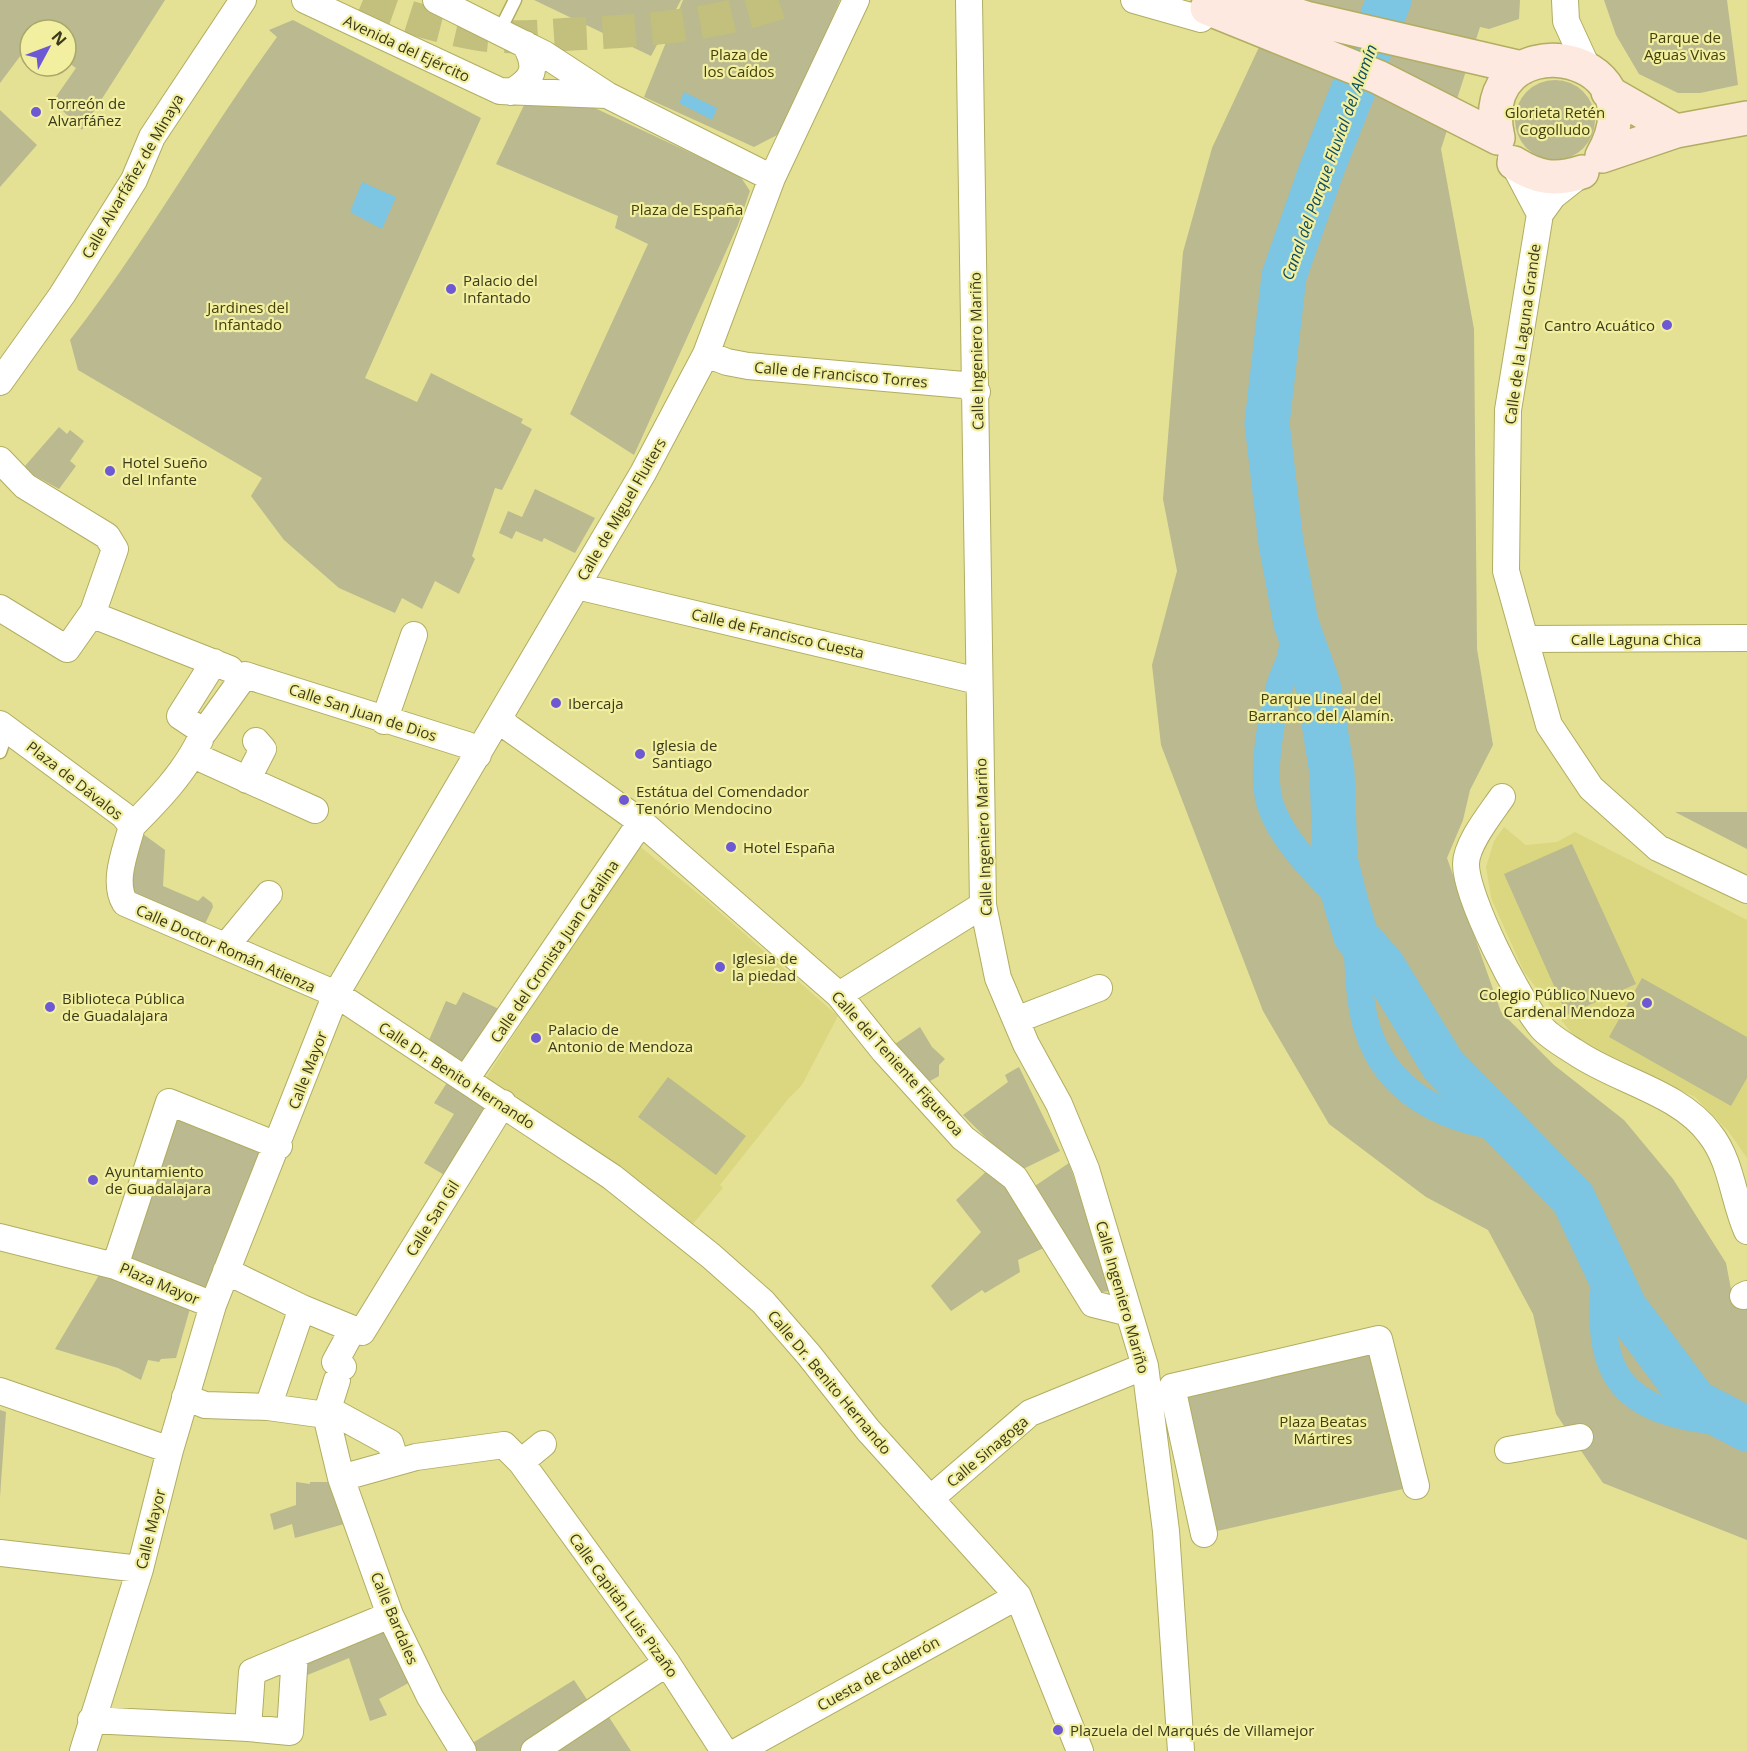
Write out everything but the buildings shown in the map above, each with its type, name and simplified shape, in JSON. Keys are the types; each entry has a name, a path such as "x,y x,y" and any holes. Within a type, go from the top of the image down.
{"main road":[{"path":"1248,0 1378,77 1464,120 1506,151 1529,173 1547,178 1565,178 1592,164 1676,131 1747,118"},
{"path":"1204,14 1486,60 1529,64 1563,60 1676,131"},
{"path":"1506,151 1494,123 1496,106 1510,78 1529,64"},
{"path":"1592,164 1610,141 1614,125 1614,108 1598,80"}],"street":[{"name":"Calle Alvarfáñez de Minaya","path":"0,382 62,295 134,180 152,137 243,0"},
{"name":"Avenida del Ejército","path":"305,0 500,91 607,95"},
{"name":"Avenida del Ejército","path":"436,0 525,44 607,95 772,178"},
{"name":"Calle de Miguel Fluiters","path":"336,994 502,716 643,473 706,354 772,178 856,0"},
{"name":"Calle Ingeniero Mariño","path":"969,0 977,392 978,681 983,905 998,978 1016,1020 1059,1104 1086,1169 1145,1366 1161,1397 1166,1531 1180,1751"},
{"path":"1134,0 1204,14"},
{"path":"1529,64 1566,10"},
{"path":"1566,10 1598,80"},
{"path":"511,92 527,83 532,71 531,56 525,44"},
{"path":"1506,151 1540,214 1553,196 1592,164"},
{"name":"Calle de la Laguna Grande","path":"1540,214 1508,410 1506,572 1549,725 1591,788 1658,848 1747,890"},
{"name":"Calle de Francisco Torres","path":"706,354 727,362 748,366 964,385 977,392"},
{"path":"0,460 25,486 107,536 115,549 93,612 67,649 0,608"},
{"name":"Calle de Francisco Cuesta","path":"577,585 978,681"},
{"name":"Calle San Juan de Dios","path":"93,612 98,618 245,675 384,721 468,745 478,755"},
{"path":"384,721 414,635"},
{"name":"Calle Laguna Chica","path":"1526,639 1747,638"},
{"path":"204,732 180,716 214,662"},
{"path":"132,826 160,798 193,755 204,732 245,675"},
{"name":"Calle del Teniente Figueroa","path":"502,716 505,725 641,822 839,995 963,1138 1015,1178 1093,1304 1129,1313"},
{"name":"Plaza de Dávalos","path":"3,735 123,815 132,826 119,879 121,896"},
{"path":"247,780 263,749 256,741"},
{"path":"193,755 315,810"},
{"path":"1502,797 1476,835 1466,863 1480,913 1517,993 1544,1030 1577,1054 1682,1108 1710,1134 1728,1170 1747,1232"},
{"name":"Calle del Cronista Juan Catalina","path":"466,1079 641,822"},
{"path":"226,946 268,894"},
{"name":"Calle Doctor Román Atienza","path":"121,896 125,903 336,994"},
{"path":"839,995 983,905"},
{"path":"1016,1020 1099,988"},
{"name":"Calle Dr. Benito Hernando","path":"336,994 612,1177 711,1256 762,1302 809,1354 868,1430 1018,1596 1080,1751"},
{"name":"Calle Mayor","path":"279,1146 336,994"},
{"name":"Plaza Mayor","path":"169,1102 279,1146 213,1305 115,1266 169,1102"},
{"name":"Calle San Gil","path":"362,1332 503,1103"},
{"path":"0,1238 115,1266"},
{"path":"226,1271 302,1308 353,1329 335,1362 340,1373 326,1415"},
{"name":"Calle Mayor","path":"83,1751 140,1569 170,1450 213,1305"},
{"path":"268,1407 302,1308"},
{"path":"1204,1534 1161,1397 1172,1387 1379,1340 1416,1486"},
{"name":"Calle Sinagoga","path":"930,1499 1030,1413 1145,1366"},
{"path":"0,1391 170,1450"},
{"path":"186,1397 205,1405 268,1407 326,1415 337,1414 390,1443 396,1462 341,1478"},
{"name":"Calle Bardales","path":"326,1415 341,1478 390,1615 430,1697 463,1751"},
{"path":"1508,1450 1580,1437"},
{"path":"521,1462 543,1444"},
{"name":"Calle Capitán Luis Pizaño","path":"396,1462 416,1457 504,1445 521,1462 667,1663 724,1751"},
{"path":"0,1553 140,1569"},
{"name":"Cuesta de Calderón","path":"738,1751 1018,1596"},
{"path":"249,1728 252,1672 390,1615"},
{"path":"91,1720 249,1728 290,1742 295,1654"},
{"path":"534,1751 667,1663"}],"lane":[{"path":"499,32 515,0"}],"shaded area":[{"name":"Colegio Público Nuevo Cardenal Mendoza","path":"1504,827 1526,845 1557,842 1575,832 1747,920 1747,1158 1728,1131 1695,1097 1604,1055 1572,1034 1524,972 1491,898 1486,867 1494,841"},
{"path":"637,844 706,900 838,1016 802,1085 789,1098 720,1185 723,1188 692,1225 595,1152 486,1078"}],"green space":[{"path":"0,0 165,0 82,130 53,101 69,78 78,78 78,18 18,18 18,59 0,83"},
{"path":"534,0 681,0 651,56"},
{"name":"Plaza de los Caídos","path":"683,0 840,0 785,131 754,147 644,97"},
{"name":"Parque Lineal del Barranco del Alamín.","path":"1281,0 1520,0 1519,19 1489,29 1480,27 1441,149 1474,329 1477,649 1493,745 1470,790 1463,820 1447,858 1501,1012 1554,1065 1624,1120 1673,1179 1726,1263 1731,1289 1747,1304 1747,1540 1603,1483 1556,1414 1533,1314 1488,1230 1426,1197 1329,1124 1263,1011 1161,745 1152,665 1177,571 1163,499 1183,252 1212,148"},
{"name":"Parque de Aguas Vivas","path":"1604,0 1727,0 1738,85 1700,93 1678,93 1639,74 1616,35"},
{"name":"Jardines del Infantado","path":"293,20 481,118 365,378 417,402 431,373 523,419 521,423 532,429 502,490 495,488 472,556 475,559 459,594 435,581 422,609 402,598 395,613 339,588 284,540 251,496 262,478 78,370 70,340 124,266 277,37 269,30"},
{"name":"Glorieta Retén Cogolludo","path":"1547,80 1563,80 1584,91 1595,112 1595,128 1584,149 1563,160 1547,160 1533,154 1521,142 1515,128 1515,112 1521,98 1533,86"},
{"name":"Plaza de España","path":"582,102 740,176 750,191 738,225 634,455 570,414 648,244 615,228 618,216 496,164 525,103"},
{"path":"0,110 37,145 0,187"},
{"path":"59,427 67,434 70,430 84,441 70,461 76,466 59,489 30,473 25,466"},
{"path":"535,489 595,518 575,553 544,538 542,542 516,531 512,539 499,533 508,511 522,517"},
{"path":"1675,812 1747,812 1747,849"},
{"path":"143,834 165,850 163,886 198,901 203,896 212,903 213,907 203,928 133,902 133,848"},
{"path":"1572,844 1636,984 1567,1015 1504,874"},
{"path":"1642,978 1747,1037 1747,1078 1731,1106 1609,1037"},
{"path":"463,992 501,1010 465,1064 429,1040 446,1001 456,1005"},
{"path":"920,1027 932,1047 945,1059 939,1065 939,1076 930,1081 895,1044"},
{"path":"1019,1067 1060,1151 1019,1171 963,1115 1008,1082 1005,1075"},
{"path":"668,1077 746,1136 716,1175 638,1117"},
{"path":"450,1078 490,1105 446,1176 424,1163 454,1114 434,1103"},
{"path":"169,1102 279,1146 213,1305 115,1266"},
{"path":"1069,1163 1111,1291 1092,1293 1026,1192"},
{"path":"994,1164 1048,1246 1018,1260 1020,1272 985,1293 982,1290 951,1311 931,1286 981,1232 956,1200"},
{"path":"102,1270 191,1305 176,1358 161,1359 159,1362 148,1360 141,1380 118,1368 55,1349"},
{"name":"Plaza Beatas Mártires","path":"1379,1339 1416,1486 1204,1534 1172,1387"},
{"path":"0,1410 6,1412 0,1497"},
{"path":"296,1482 310,1484 310,1482 336,1482 351,1522 295,1538 292,1524 274,1530 270,1514 296,1505"},
{"path":"385,1621 416,1679 379,1699 387,1715 370,1721 349,1658 305,1676 303,1654"},
{"path":"574,1680 592,1707 522,1751 468,1751 466,1747"},
{"path":"605,1711 631,1751 533,1751"}],"water":[{"path":"684,92 717,108 712,120 679,103"},
{"path":"362,182 396,197 382,229 350,212"}],"waterway":[{"name":"Canal del Parque Fluvial del Alamín","path":"1389,0 1321,171 1284,276 1267,423 1281,543 1296,623 1318,685 1332,772 1335,859 1346,903 1356,936 1382,965 1443,1065 1573,1198 1625,1308 1695,1402 1747,1429"},
{"path":"1296,623 1290,659 1280,685 1271,726 1266,764 1267,788 1270,804 1286,836 1309,866 1346,903"},
{"path":"1356,936 1365,1020 1377,1052 1389,1071 1420,1099 1439,1109 1479,1123 1501,1127"},
{"path":"1606,1269 1603,1307 1604,1338 1611,1364 1623,1384 1641,1400 1665,1411 1696,1419 1734,1423"}],"tunnel":[{"path":"363,0 405,16 448,28 488,36 512,37 627,31 682,25 762,9 788,0"}],"place":[{"name":"Torreón de Alvarfáñez","path":"36,112"},
{"name":"Palacio del Infantado","path":"451,289"},
{"name":"Cantro Acuático","path":"1667,325"},
{"name":"Hotel Sueño del Infante","path":"110,471"},
{"name":"Ibercaja","path":"556,703"},
{"name":"Iglesia de Santiago","path":"640,754"},
{"name":"Estátua del Comendador Tenório Mendocino","path":"624,800"},
{"name":"Hotel España","path":"731,847"},
{"name":"Iglesia de la piedad","path":"720,967"},
{"name":"Colegio Público Nuevo Cardenal Mendoza","path":"1647,1003"},
{"name":"Biblioteca Pública de Guadalajara","path":"50,1007"},
{"name":"Palacio de Antonio de Mendoza","path":"536,1038"},
{"name":"Ayuntamiento de Guadalajara","path":"93,1180"},
{"name":"Plazuela del Marqués de Villamejor","path":"1058,1730"}]}
